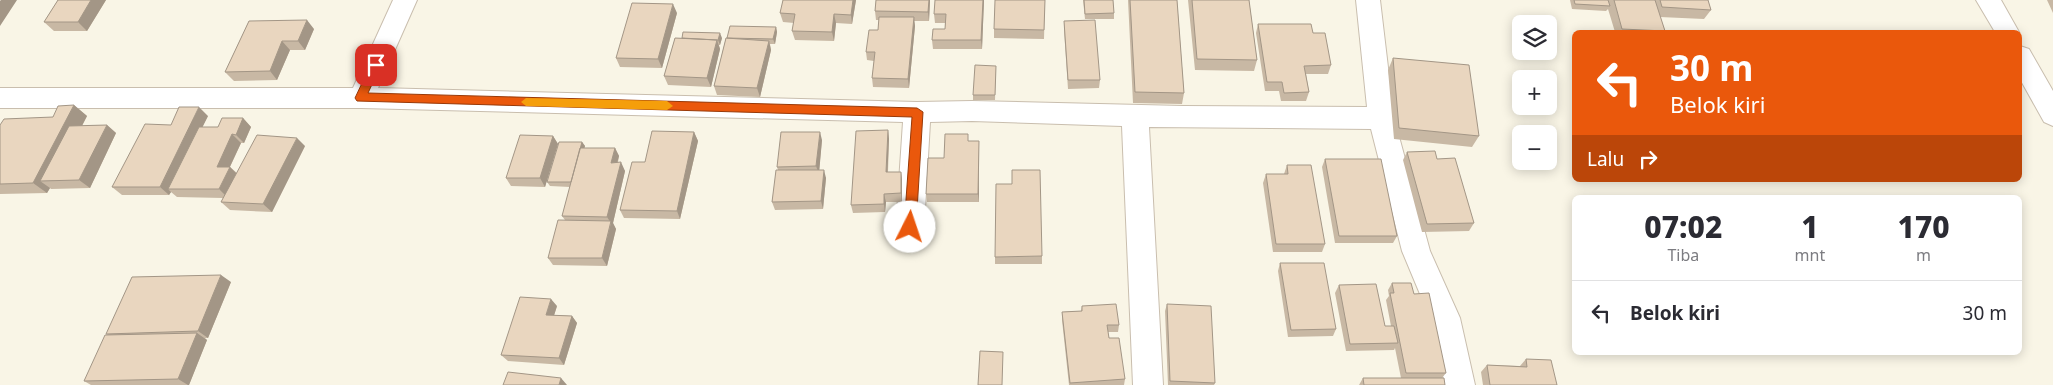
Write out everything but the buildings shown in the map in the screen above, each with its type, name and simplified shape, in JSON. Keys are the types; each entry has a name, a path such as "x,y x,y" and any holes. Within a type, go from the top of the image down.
{"street":[{"path":"361,98 405,0"},
{"path":"1368,0 1381,118 1416,251 1444,318 1460,385"},
{"path":"1988,0 2006,30"},
{"path":"2022,60 2053,115"},
{"path":"0,98 361,98 917,112 972,111 1135,116 1381,118"},
{"path":"910,227 917,112"},
{"path":"1135,116 1148,385"}],"slow traffic":[{"path":"526,102 667,106"}],"route":[{"path":"376,65 361,98 917,112 910,227"}]}
